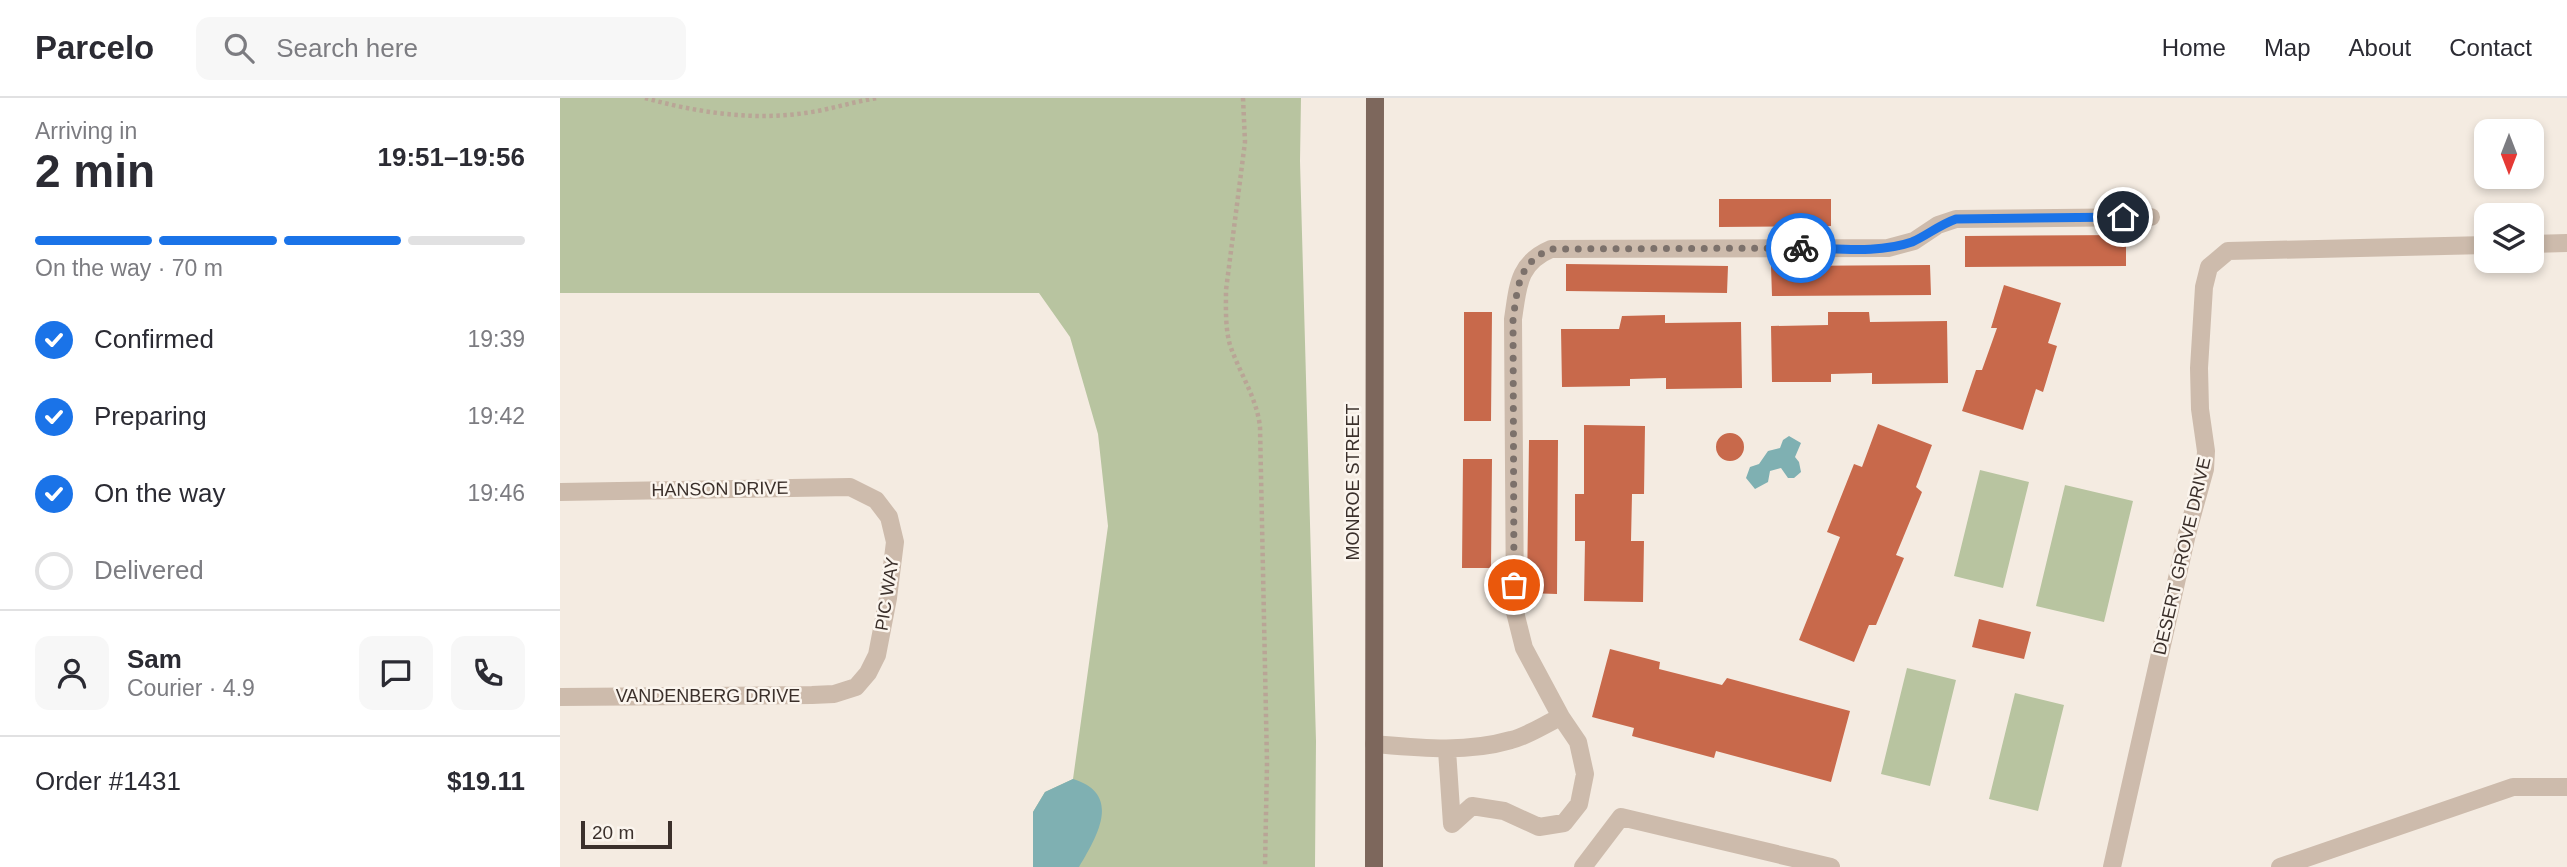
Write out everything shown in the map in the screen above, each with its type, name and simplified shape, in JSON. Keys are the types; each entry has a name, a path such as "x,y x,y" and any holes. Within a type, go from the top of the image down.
{"main road":[{"name":"MONROE STREET","path":"1374,867 1375,98"}],"street":[{"path":"1447,750 1452,824 1472,806 1504,811 1539,827 1564,823 1579,804 1585,774 1578,742 1561,717 1524,648 1515,612 1513,319 1518,287 1525,269 1536,256 1551,249 1888,248 1914,241 1938,225 1956,219 2151,216"},
{"path":"2544,244 2567,243"},
{"name":"DESERT GROVE DRIVE","path":"2112,867 2187,534 2205,469 2199,368 2204,287 2209,267 2228,251 2474,245"},
{"name":"HANSON DRIVE","path":"560,492 817,486 850,487 876,500"},
{"name":"PIC WAY","path":"856,687 868,673 877,655 895,542 889,517 876,500"},
{"name":"VANDENBERG DRIVE","path":"560,697 812,695 834,694 856,687"},
{"path":"1374,744 1447,750 1512,740 1561,717"},
{"path":"2280,867 2513,787 2567,787"},
{"path":"1583,867 1622,817 1831,867"}],"path":[{"path":"645,98 670,105 775,116 805,113 879,98"},
{"path":"1243,98 1245,142 1226,290 1226,312 1230,344 1258,411 1260,427 1266,763 1265,867"}],"green space":[{"path":"560,98 1301,98 1300,161 1316,741 1315,867 1033,867 1033,812 1045,792 1073,779 1108,526 1098,434 1070,337 1039,293 560,293"},
{"path":"1980,470 2029,482 2003,588 1954,576"},
{"path":"2065,485 2133,501 2104,622 2036,606"},
{"path":"1907,668 1956,680 1930,786 1881,774"},
{"path":"2015,693 2064,705 2038,811 1989,799"}],"water":[{"path":"1789,436 1801,443 1795,457 1801,472 1794,478 1788,478 1781,468 1770,471 1768,482 1755,489 1746,478 1750,467 1759,464 1768,451 1780,448 1783,440"},
{"path":"1073,779 1088,786 1097,795 1101,805 1102,817 1093,842 1079,867 1033,867 1033,812 1045,792"}],"building":[{"path":"1719,199 1831,199 1831,226 1719,227"},
{"path":"2126,235 2126,266 1965,267 1965,236"},
{"path":"1566,264 1728,266 1727,293 1566,291"},
{"path":"1930,265 1931,295 1772,296 1771,266"},
{"path":"2004,285 2061,303 2048,343 2057,346 2043,392 2036,389 2023,430 1962,411 1976,370 1982,370 1997,328 1991,328"},
{"path":"1464,312 1492,312 1491,421 1464,421"},
{"path":"1828,312 1869,312 1870,322 1947,321 1948,383 1872,384 1872,373 1831,374 1831,382 1772,382 1771,326 1828,325"},
{"path":"1665,315 1665,323 1741,322 1742,388 1666,389 1666,378 1630,379 1630,386 1562,387 1561,329 1619,329 1622,316"},
{"path":"1878,424 1932,445 1916,487 1922,492 1896,555 1904,558 1876,625 1869,625 1854,662 1799,640 1840,537 1827,532 1854,464 1862,467"},
{"path":"1584,425 1645,426 1644,494 1632,494 1631,541 1644,541 1643,602 1584,601 1585,541 1575,541 1575,494 1584,494"},
{"path":"1730,433 1740,437 1744,447 1740,457 1730,461 1720,457 1716,447 1720,437"},
{"path":"1529,440 1558,440 1557,594 1527,593"},
{"path":"1463,459 1492,459 1491,568 1462,568"},
{"path":"1979,619 2031,632 2024,659 1972,647"},
{"path":"1610,649 1660,662 1659,669 1722,685 1727,678 1850,711 1831,782 1716,751 1714,758 1632,736 1634,728 1592,717"}],"way so far":[{"path":"1514,585 1513,319 1518,287 1525,269 1536,256 1551,249 1801,248"}],"route":[{"path":"1801,248 1888,248 1914,241 1938,225 1956,219 2123,217"}]}
